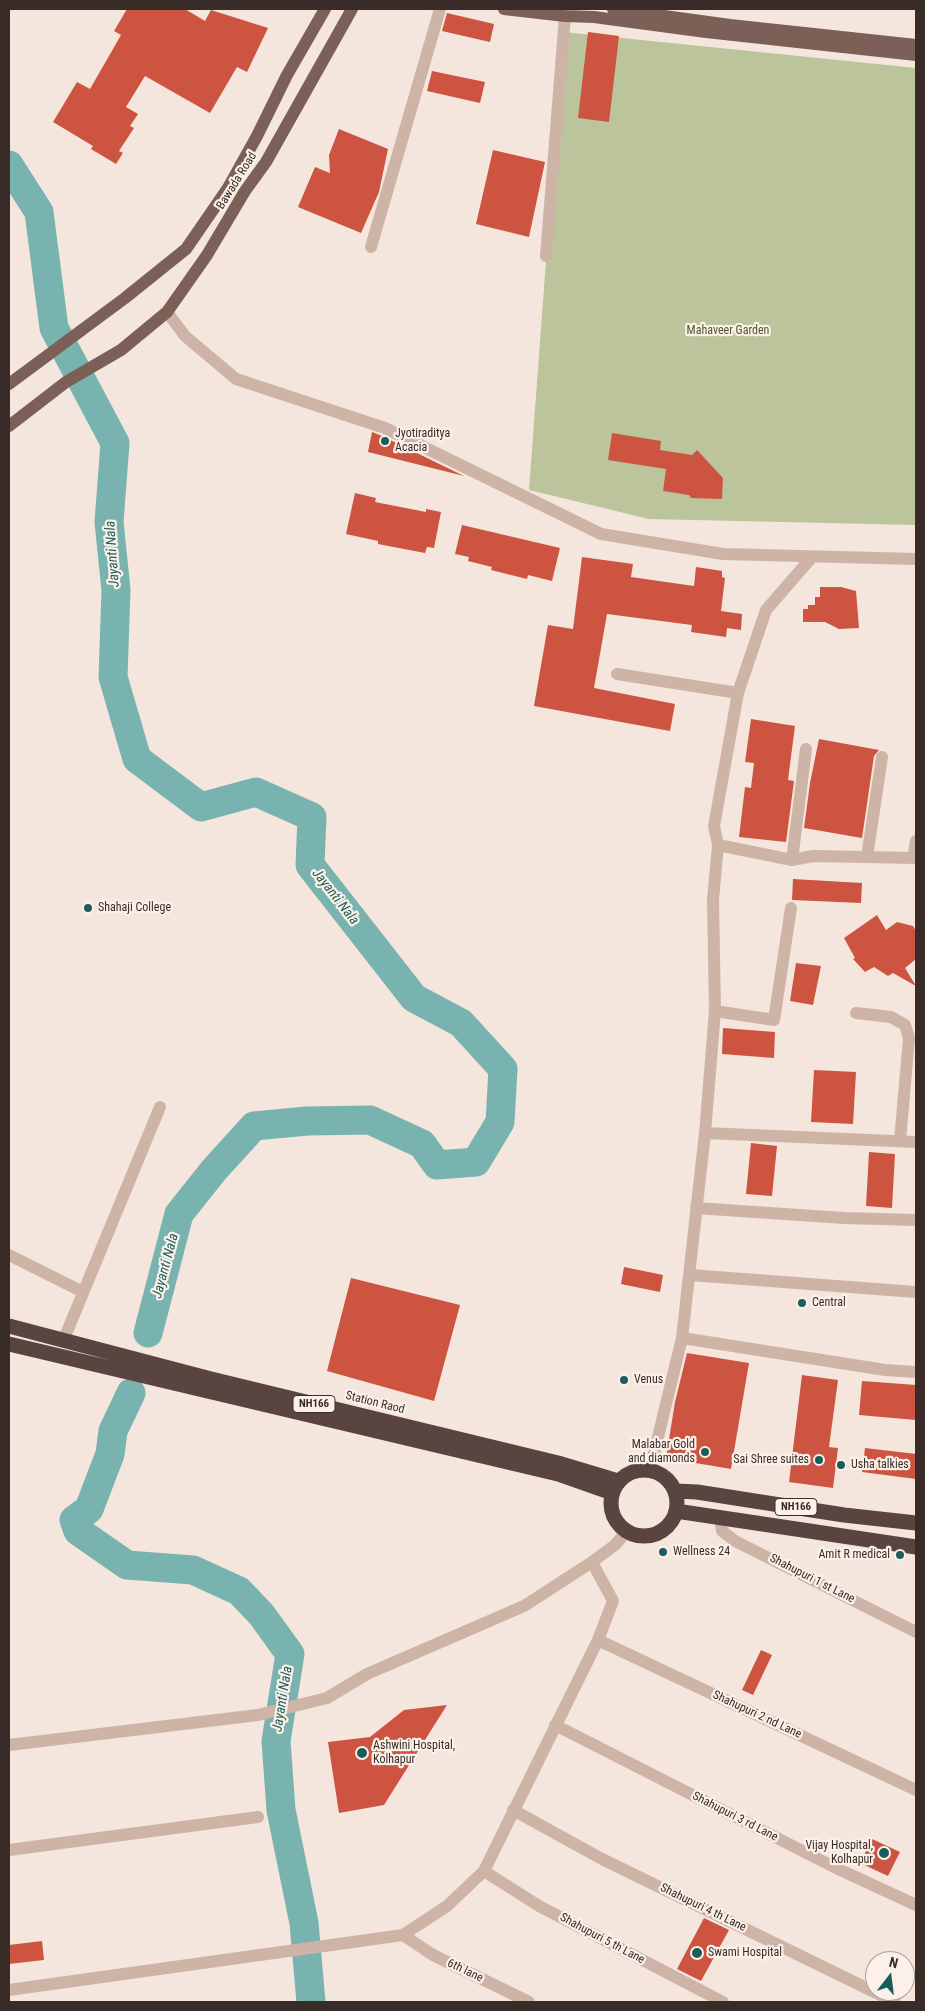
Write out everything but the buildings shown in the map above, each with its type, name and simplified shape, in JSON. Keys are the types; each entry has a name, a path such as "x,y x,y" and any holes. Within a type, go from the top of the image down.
{"highway":[{"name":"Station Raod","path":"9,1326 211,1379 558,1462 615,1487"},
{"name":"NH166","path":"9,1344 615,1487"},
{"path":"637,1470 650,1470 668,1479 676,1491 676,1511 668,1526 653,1535 644,1536 627,1532 620,1526 611,1511 615,1487 637,1470"},
{"name":"NH166","path":"676,1491 697,1492 844,1515 916,1523"},
{"name":"NH166","path":"676,1511 916,1547"}],"main road":[{"name":"Bawada Road","path":"11,424 66,382 120,350 166,312 207,255 266,162 352,9"},
{"path":"504,9 565,16 594,16 706,32 916,55"},
{"path":"613,9 730,25 916,45"},
{"path":"9,384 186,249 228,188 257,136 321,10"}],"street":[{"path":"371,247 440,9"},
{"path":"546,256 565,16"},
{"path":"166,312 185,336 236,378 385,428 601,534 723,554 916,559"},
{"path":"650,1470 682,1338 705,1133 715,1011 713,900 718,845 714,826 738,693 766,610 812,557"},
{"path":"617,674 738,693"},
{"path":"792,860 806,749"},
{"path":"867,857 882,757"},
{"path":"718,845 792,860 813,856 915,858 916,841"},
{"path":"715,1011 774,1020 791,908"},
{"path":"856,1013 891,1017 905,1025 909,1038 900,1141"},
{"path":"64,1339 160,1108"},
{"path":"705,1133 916,1142"},
{"path":"696,1208 844,1218 916,1220"},
{"path":"9,1255 83,1292"},
{"path":"690,1275 916,1292"},
{"path":"682,1338 885,1370 916,1372"},
{"name":"Shahupuri 1 st Lane","path":"720,1517 722,1531 735,1541 916,1632"},
{"path":"9,1745 258,1715 327,1698 368,1674 451,1636 512,1612 592,1562 615,1545 627,1532"},
{"path":"9,1990 403,1935 447,1906 484,1871 598,1640 613,1601 592,1562"},
{"name":"Shahupuri 2 nd Lane","path":"598,1640 916,1790"},
{"name":"Shahupuri 3 rd Lane","path":"555,1725 836,1868 916,1905"},
{"name":"Shahupuri 4 th Lane","path":"513,1810 602,1859 895,2002"},
{"path":"9,1850 258,1817"},
{"name":"Shahupuri 5 th Lane","path":"484,1871 540,1906 723,2002"},
{"name":"6th lane","path":"403,1935 433,1955 529,2002"}],"green space":[{"name":"Mahaveer Garden","path":"563,32 916,68 916,525 649,519 529,490"}],"waterway":[{"name":"Jayanti Nala","path":"9,165 39,212 54,328 115,443 109,522 116,590 113,677 137,759 201,807 256,792 312,817 310,865 414,998 461,1023 503,1069 500,1122 476,1162 437,1165 422,1144 370,1120 307,1121 254,1126 214,1170 179,1214 148,1333"},
{"name":"Jayanti Nala","path":"131,1393 113,1431 110,1454 89,1509 74,1520 78,1531 127,1565 193,1570 239,1591 261,1614 290,1654 276,1741 281,1810 304,1923 311,2002"}],"place":[{"name":"Jyotiraditya Acacia","path":"385,441"},
{"name":"Shahaji College","path":"88,908"},
{"name":"Central","path":"802,1303"},
{"name":"Venus","path":"624,1380"},
{"name":"Malabar Gold and diamonds","path":"705,1452"},
{"name":"Sai Shree suites","path":"819,1460"},
{"name":"Usha talkies","path":"841,1465"},
{"name":"Wellness 24","path":"663,1552"},
{"name":"Amit R medical","path":"900,1555"},
{"name":"Ashwini Hospital, Kolhapur","path":"362,1753"},
{"name":"Vijay Hospital, Kolhapur","path":"884,1853"},
{"name":"Swami Hospital","path":"697,1953"}]}
